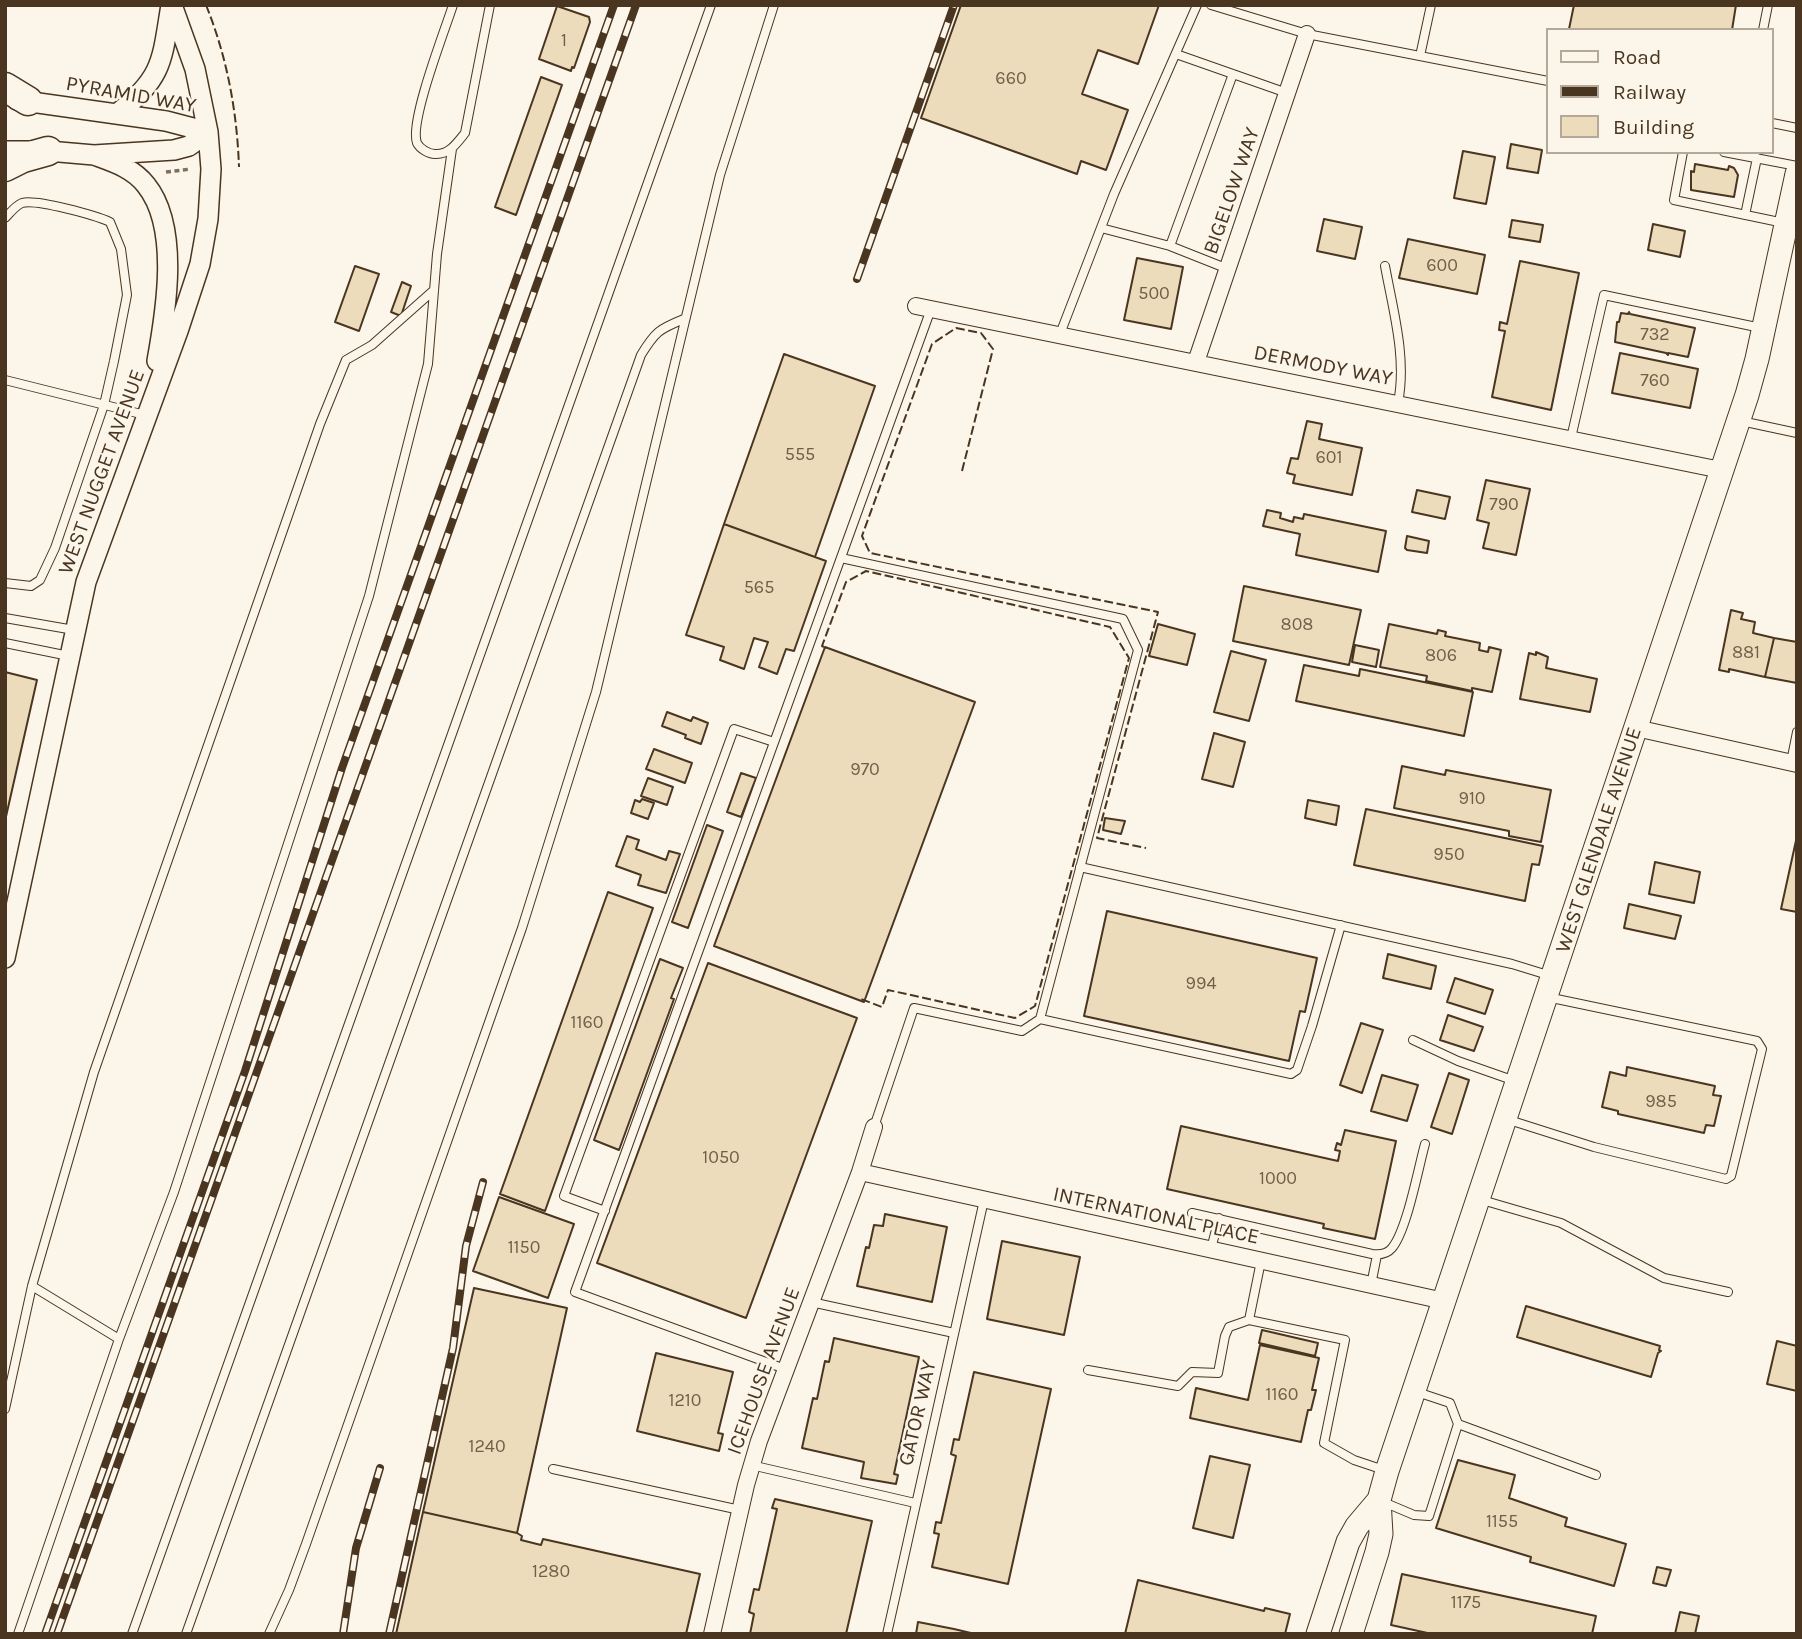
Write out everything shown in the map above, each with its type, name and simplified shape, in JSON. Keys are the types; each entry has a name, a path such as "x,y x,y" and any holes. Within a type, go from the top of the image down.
{"highway":[{"path":"5,167 23,158 48,151"}],"main road":[{"name":"WEST GLENDALE AVENUE","path":"1351,1634 1381,1534 1379,1500 1387,1471 1738,421 1764,329 1797,174"},
{"name":"WEST GLENDALE AVENUE","path":"1318,1634 1348,1542 1357,1526 1379,1500"}],"street":[{"path":"118,113 153,79 162,57 171,5"},
{"name":"WEST NUGGET AVENUE","path":"5,958 74,630 98,545 178,331 200,264 208,219 211,169 208,132 195,69 171,5"},
{"name":"BIGELOW WAY","path":"1196,362 1307,34"},
{"name":"PYRAMID WAY","path":"13,95 166,121 208,132"},
{"name":"PYRAMID WAY","path":"5,150 94,155 174,150 189,146 208,132"},
{"path":"94,155 124,166 147,186 160,214 166,240 167,304 147,409"},
{"name":"DERMODY WAY","path":"923,307 1721,470"},
{"path":"1636,728 1794,763"},
{"name":"ICEHOUSE AVENUE","path":"712,1634 751,1465 860,1172 874,1127"},
{"name":"INTERNATIONAL PLACE","path":"860,1172 1444,1301"}],"lane":[{"path":"452,149 436,155 426,152 418,143 416,122 453,5"},
{"path":"18,1634 119,1339 174,1192 369,596 428,364 437,254 452,149 464,133 490,5"},
{"path":"132,1634 711,5"},
{"path":"269,1634 306,1544 544,860 596,692 720,175 774,5"},
{"path":"1060,334 1101,229 1197,5"},
{"path":"1210,5 1307,34 1546,80"},
{"path":"1420,56 1432,5"},
{"path":"1763,28 1768,5"},
{"path":"1176,54 1287,93"},
{"path":"1170,246 1233,74"},
{"path":"1774,123 1797,128"},
{"path":"1683,154 1674,200 1786,224"},
{"path":"1735,154 1797,166"},
{"path":"1745,215 1757,158"},
{"path":"5,218 23,203 34,202 97,216 110,222 121,249 127,295 104,405 55,548 40,580 32,586 5,583"},
{"path":"1101,229 1170,246 1228,269"},
{"path":"1385,266 1398,333 1401,386 1398,403"},
{"path":"5,1409 32,1286 94,1072 320,424 346,360 372,345 434,290"},
{"path":"1572,438 1604,295 1764,329"},
{"path":"785,1369 575,1292 841,558 923,307"},
{"path":"186,1634 641,355 653,335 665,326 684,319"},
{"path":"5,380 104,405 147,409"},
{"path":"1738,421 1797,433"},
{"path":"841,558 1123,619 1138,650 1040,1019 1023,1031 914,1008 874,1127"},
{"path":"5,618 74,630"},
{"path":"5,643 69,656"},
{"path":"605,1211 564,1196 734,729 774,742"},
{"path":"1794,763 1797,732"},
{"path":"1080,867 1512,964 1551,987 1757,1041 1762,1049 1731,1175 1726,1179 1594,1147 1506,1119"},
{"path":"1040,1019 1291,1074 1297,1070 1312,1026 1341,925"},
{"path":"1413,1040 1458,1061 1518,1082"},
{"path":"1192,1213 1377,1255 1390,1251 1400,1235 1425,1144"},
{"path":"1479,1199 1561,1223 1664,1278 1728,1292"},
{"name":"GATOR WAY","path":"887,1634 984,1200"},
{"path":"1211,1250 1219,1218"},
{"path":"1371,1285 1377,1255"},
{"path":"1249,1320 1261,1260"},
{"path":"32,1286 119,1339"},
{"path":"811,1302 954,1333"},
{"path":"1088,1370 1178,1386 1192,1372 1218,1373 1229,1327 1249,1320 1345,1340 1324,1443 1354,1460 1387,1471"},
{"path":"1379,1500 1413,1515 1429,1516 1458,1424 1450,1402 1415,1391"},
{"path":"1458,1424 1596,1475"},
{"path":"751,1465 915,1503"},
{"path":"553,1469 740,1510"}],"path":[{"path":"166,172 191,169"}],"building":[{"path":"961,5 1159,5 1138,64 1098,50 1082,94 1128,110 1106,170 1081,161 1077,174 921,118"},
{"path":"1574,5 1736,5 1732,28 1569,28"},
{"path":"557,6 589,17 590,22 571,71 539,59"},
{"path":"541,77 562,85 516,215 495,207"},
{"path":"1511,144 1542,150 1538,173 1507,168"},
{"path":"1463,151 1495,157 1486,204 1454,198"},
{"path":"1695,164 1728,170 1729,166 1734,168 1738,175 1734,197 1691,190 1691,171 1694,172"},
{"path":"1324,219 1362,227 1355,259 1317,251"},
{"path":"1512,220 1543,225 1540,242 1509,237"},
{"path":"1653,224 1685,231 1680,257 1648,250"},
{"path":"1408,239 1485,255 1477,294 1399,278"},
{"path":"1137,258 1183,267 1171,329 1124,320"},
{"path":"1520,261 1579,273 1551,410 1492,397 1505,331 1499,330 1500,322 1507,324"},
{"path":"355,266 379,274 359,331 335,322"},
{"path":"402,282 411,286 401,316 391,312"},
{"path":"1629,312 1695,328 1688,357 1615,342 1621,313"},
{"path":"1620,353 1698,369 1690,408 1612,393"},
{"path":"784,354 875,386 815,557 724,524"},
{"path":"1307,421 1322,424 1319,439 1362,448 1352,495 1293,483 1295,475 1287,473 1291,458 1298,459"},
{"path":"1486,480 1530,489 1516,555 1483,548 1489,523 1477,520"},
{"path":"1417,490 1450,497 1445,519 1412,512"},
{"path":"1267,510 1281,513 1280,518 1293,522 1294,517 1303,519 1304,514 1386,531 1378,572 1296,555 1300,534 1263,526"},
{"path":"724,524 826,561 794,651 786,649 777,674 759,667 768,642 754,638 744,669 720,660 724,647 686,635"},
{"path":"1407,536 1429,541 1427,553 1407,550"},
{"path":"1244,586 1361,610 1349,665 1233,641"},
{"path":"1731,610 1743,613 1741,619 1755,622 1753,633 1774,638 1765,677 1729,669 1729,672 1719,670"},
{"path":"1158,624 1195,634 1187,665 1149,656"},
{"path":"1389,624 1437,634 1438,630 1446,632 1445,636 1480,643 1479,650 1488,652 1489,647 1501,650 1492,692 1472,688 1472,691 1426,681 1427,676 1380,667"},
{"path":"1774,638 1797,642 1797,683 1765,677"},
{"path":"1355,645 1379,650 1376,667 1352,662"},
{"path":"825,647 975,702 864,1002 714,946"},
{"path":"1231,651 1266,660 1249,721 1214,712"},
{"path":"1536,652 1548,657 1546,668 1597,679 1590,712 1520,699 1529,653 1536,655"},
{"path":"1304,665 1359,676 1360,669 1473,692 1464,736 1296,701"},
{"path":"5,672 37,680 5,821"},
{"path":"667,712 691,721 693,717 708,723 701,744 662,726"},
{"path":"1214,733 1245,742 1233,787 1202,779"},
{"path":"654,749 692,763 685,783 646,769"},
{"path":"1402,766 1445,775 1446,770 1551,790 1541,842 1509,836 1509,831 1394,808"},
{"path":"741,773 756,778 741,817 727,812"},
{"path":"648,778 673,787 667,805 641,796"},
{"path":"642,799 654,803 648,819 631,813 635,800 640,802"},
{"path":"1308,800 1339,806 1336,825 1305,818"},
{"path":"1366,809 1543,846 1539,865 1532,864 1525,901 1354,865"},
{"path":"1105,818 1125,821 1121,834 1103,830"},
{"path":"707,825 723,831 688,928 672,922"},
{"path":"627,836 639,840 636,849 666,860 669,851 680,854 666,893 638,885 641,875 616,866"},
{"path":"1797,836 1797,912 1781,909"},
{"path":"1655,862 1700,872 1694,903 1649,894"},
{"path":"608,892 653,908 545,1211 500,1194"},
{"path":"1629,904 1681,916 1675,939 1624,928"},
{"path":"1107,911 1317,958 1305,1012 1300,1011 1289,1061 1084,1016"},
{"path":"1388,954 1436,966 1431,989 1383,978"},
{"path":"660,959 683,968 619,1150 594,1140"},
{"path":"708,963 857,1018 746,1318 597,1263"},
{"path":"1455,978 1493,990 1485,1014 1447,1002"},
{"path":"1448,1015 1483,1027 1474,1051 1440,1040"},
{"path":"1361,1023 1383,1030 1362,1093 1340,1085"},
{"path":"1627,1067 1715,1086 1713,1095 1721,1096 1714,1126 1706,1125 1704,1133 1618,1114 1618,1111 1602,1107 1610,1072 1626,1076"},
{"path":"1449,1073 1469,1080 1452,1134 1431,1127"},
{"path":"1382,1075 1418,1085 1407,1121 1371,1111"},
{"path":"1181,1126 1338,1161 1340,1151 1335,1150 1337,1143 1341,1145 1345,1130 1396,1141 1375,1239 1323,1228 1324,1224 1167,1189"},
{"path":"499,1197 574,1224 548,1298 473,1271"},
{"path":"885,1214 947,1227 932,1302 857,1286 874,1225 883,1226"},
{"path":"1002,1241 1080,1257 1064,1335 987,1319"},
{"path":"474,1288 567,1308 517,1533 423,1512"},
{"path":"1526,1306 1660,1346 1661,1351 1651,1377 1517,1337"},
{"path":"1262,1330 1318,1343 1315,1356 1259,1343"},
{"path":"834,1338 919,1357 894,1474 898,1475 896,1484 861,1478 864,1462 802,1448 813,1398 817,1399 825,1361 829,1362"},
{"path":"1777,1341 1797,1346 1797,1391 1767,1384"},
{"path":"1260,1345 1319,1358 1312,1390 1316,1390 1311,1410 1308,1410 1301,1442 1190,1418 1196,1388 1248,1400"},
{"path":"656,1353 733,1372 718,1433 723,1434 719,1451 637,1431"},
{"path":"974,1372 1051,1389 1008,1584 932,1567 939,1534 934,1533 936,1522 941,1523 956,1456 951,1454 954,1439 959,1440"},
{"path":"1210,1456 1250,1465 1233,1538 1193,1528"},
{"path":"1458,1460 1515,1475 1509,1498 1567,1518 1565,1526 1626,1544 1614,1586 1530,1562 1531,1557 1436,1528"},
{"path":"775,1499 872,1521 846,1634 750,1634 754,1614 749,1612 754,1589 759,1590 777,1509 772,1508"},
{"path":"423,1512 517,1533 522,1536 521,1540 541,1545 543,1539 700,1574 686,1634 396,1634"},
{"path":"1657,1567 1671,1570 1666,1586 1653,1583"},
{"path":"1402,1574 1596,1616 1592,1634 1432,1634 1391,1625"},
{"path":"1138,1580 1264,1611 1265,1608 1290,1614 1285,1634 1125,1634"},
{"path":"1680,1612 1699,1616 1695,1634 1675,1634"},
{"path":"918,1622 954,1629 975,1634 916,1634"}],"railway":[{"path":"45,1634 245,1071 342,768 614,5"},
{"path":"57,1634 636,5"},
{"path":"857,279 954,5"},
{"path":"389,1634 453,1348 466,1246 483,1182"},
{"path":"343,1634 356,1548 380,1468"}],"fence":[{"path":"206,5 230,84 239,167"},
{"path":"962,471 993,349 981,333 956,328 932,344 862,536 870,553 1158,612 1097,838 1146,848"},
{"path":"824,647 822,646 846,582 866,571 1110,627 1129,658 1035,1006 1015,1018 888,990 882,1007 861,999"}]}
